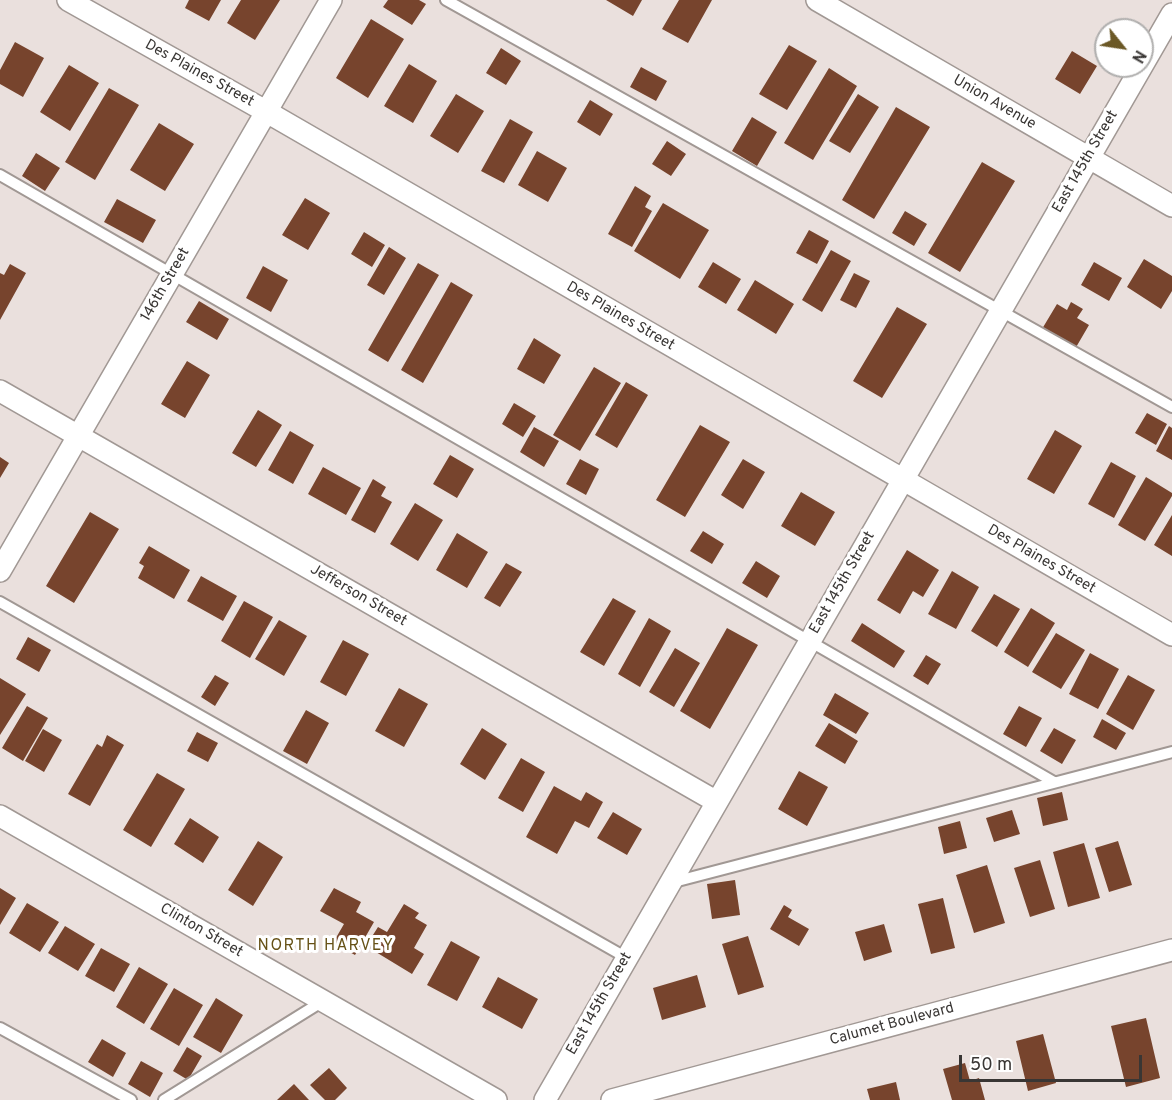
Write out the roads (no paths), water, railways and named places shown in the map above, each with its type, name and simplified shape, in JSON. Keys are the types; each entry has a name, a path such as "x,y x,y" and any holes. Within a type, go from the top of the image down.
{"street":[{"name":"Des Plaines Street","path":"68,0 267,112 1172,635"},
{"name":"146th Street","path":"0,571 331,0"},
{"name":"Union Avenue","path":"817,0 1172,206"},
{"name":"East 145th Street","path":"1154,45 1172,14"},
{"name":"East 145th Street","path":"545,1100 1135,78"},
{"name":"Jefferson Street","path":"0,390 717,802"},
{"name":"Clinton Street","path":"0,816 496,1100"},
{"name":"Calumet Boulevard","path":"612,1100 1172,950"}],"lane":[{"path":"446,0 1172,407"},
{"path":"0,175 1054,782"},
{"path":"0,602 627,958"},
{"path":"670,883 1172,752"},
{"path":"164,1100 323,1001"},
{"path":"0,1028 131,1100"}],"district":[{"name":"NORTH HARVEY","path":"326,947"}]}
